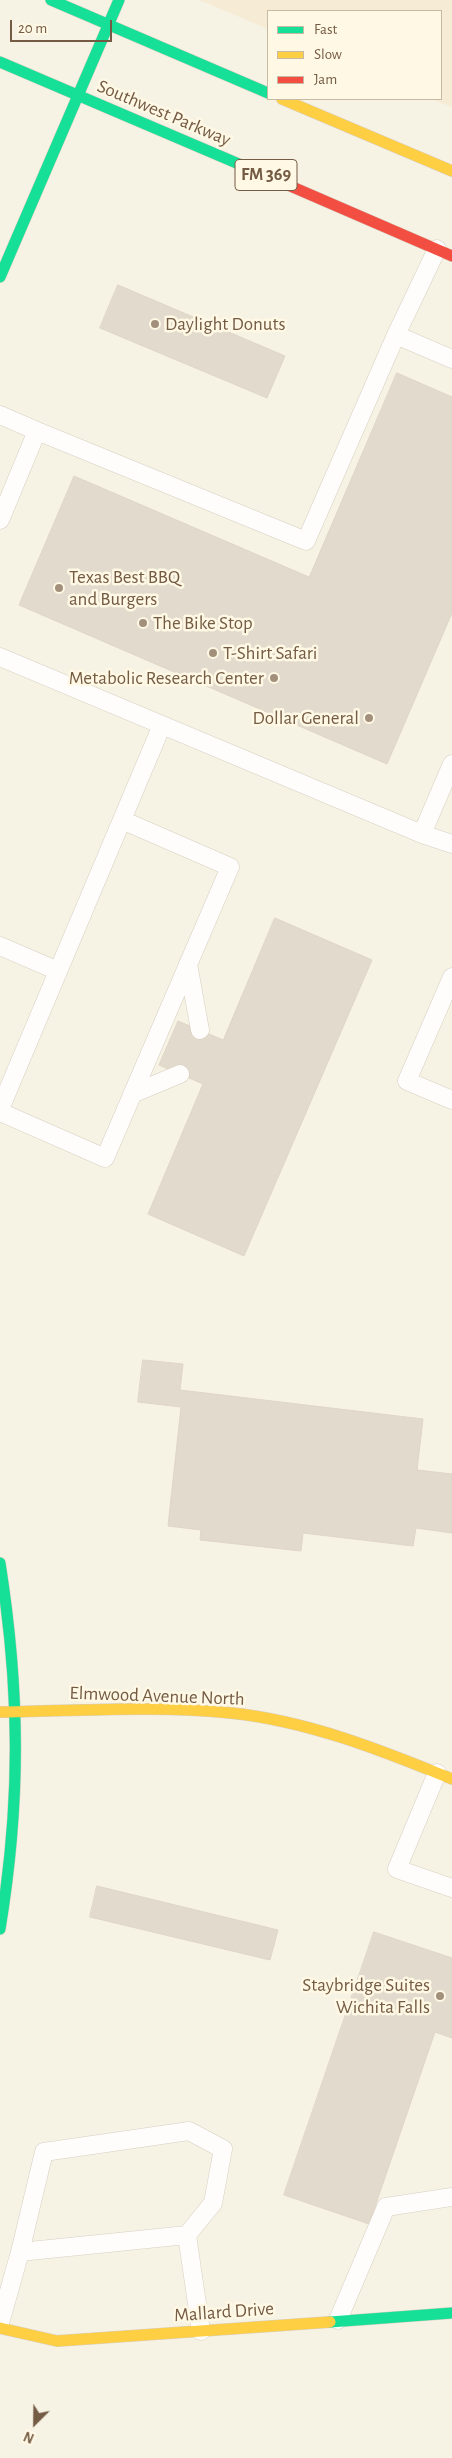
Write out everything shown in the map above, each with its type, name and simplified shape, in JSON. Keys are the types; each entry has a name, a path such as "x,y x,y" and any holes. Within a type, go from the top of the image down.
{"street":[{"path":"51,0 267,93"},
{"path":"0,277 119,0"},
{"name":"Southwest Parkway","path":"0,62 444,252"},
{"path":"284,100 452,171"},
{"path":"0,1563 18,1711 15,1824 11,1873 0,1929"},
{"name":"Elmwood Avenue North","path":"0,1712 168,1710 232,1713 292,1724 363,1743 445,1776"},
{"name":"Mallard Drive","path":"0,2328 57,2341 452,2312"}],"lane":[{"path":"0,415 306,541 396,335 444,252"},
{"path":"396,335 452,359"},
{"path":"0,520 37,431"},
{"path":"0,657 422,834 452,844"},
{"path":"122,820 230,867 106,1158 0,1111 58,971 162,725"},
{"path":"422,834 452,764"},
{"path":"0,946 58,971"},
{"path":"188,964 200,1030"},
{"path":"452,976 407,1081 452,1100"},
{"path":"132,1094 180,1074"},
{"path":"445,1776 397,1869 452,1888"},
{"path":"0,2323 20,2252 44,2152 189,2131 223,2149 213,2203 187,2235 20,2252"},
{"path":"338,2320 386,2207 452,2197"},
{"path":"187,2235 201,2331"}],"shaded area":[{"path":"199,0 452,0 452,107 434,100 442,100 442,10 267,10 267,29"}],"building":[{"path":"118,285 285,356 267,398 100,328"},
{"path":"397,373 452,397 452,613 387,764 19,605 74,476 309,577"},
{"path":"275,918 372,960 244,1256 148,1214 203,1084 159,1065 178,1021 223,1040"},
{"path":"143,1360 183,1364 180,1390 423,1419 417,1470 452,1474 452,1533 416,1528 413,1546 303,1533 301,1551 200,1540 201,1530 168,1526 181,1407 138,1402"},
{"path":"97,1886 278,1930 270,1960 90,1917"},
{"path":"374,1932 452,1958 452,2038 435,2032 369,2224 284,2195"}],"traffic: fast":[{"path":"51,0 267,93"},
{"path":"0,277 119,0"},
{"path":"0,62 281,182"},
{"path":"0,1563 11,1656 15,1746 12,1836 0,1929"},
{"path":"330,2322 452,2313"}],"traffic: slow":[{"path":"284,100 452,171"},
{"path":"0,1712 174,1709 260,1717 344,1738 452,1779"},
{"path":"0,2328 57,2341 330,2322"}],"traffic: jam":[{"path":"281,182 452,256"}],"place":[{"name":"Daylight Donuts","path":"155,324"},
{"name":"Texas Best BBQ and Burgers","path":"59,588"},
{"name":"The Bike Stop","path":"143,623"},
{"name":"T-Shirt Safari","path":"213,653"},
{"name":"Metabolic Research Center","path":"274,678"},
{"name":"Dollar General","path":"369,718"},
{"name":"Staybridge Suites Wichita Falls","path":"440,1996"}]}
